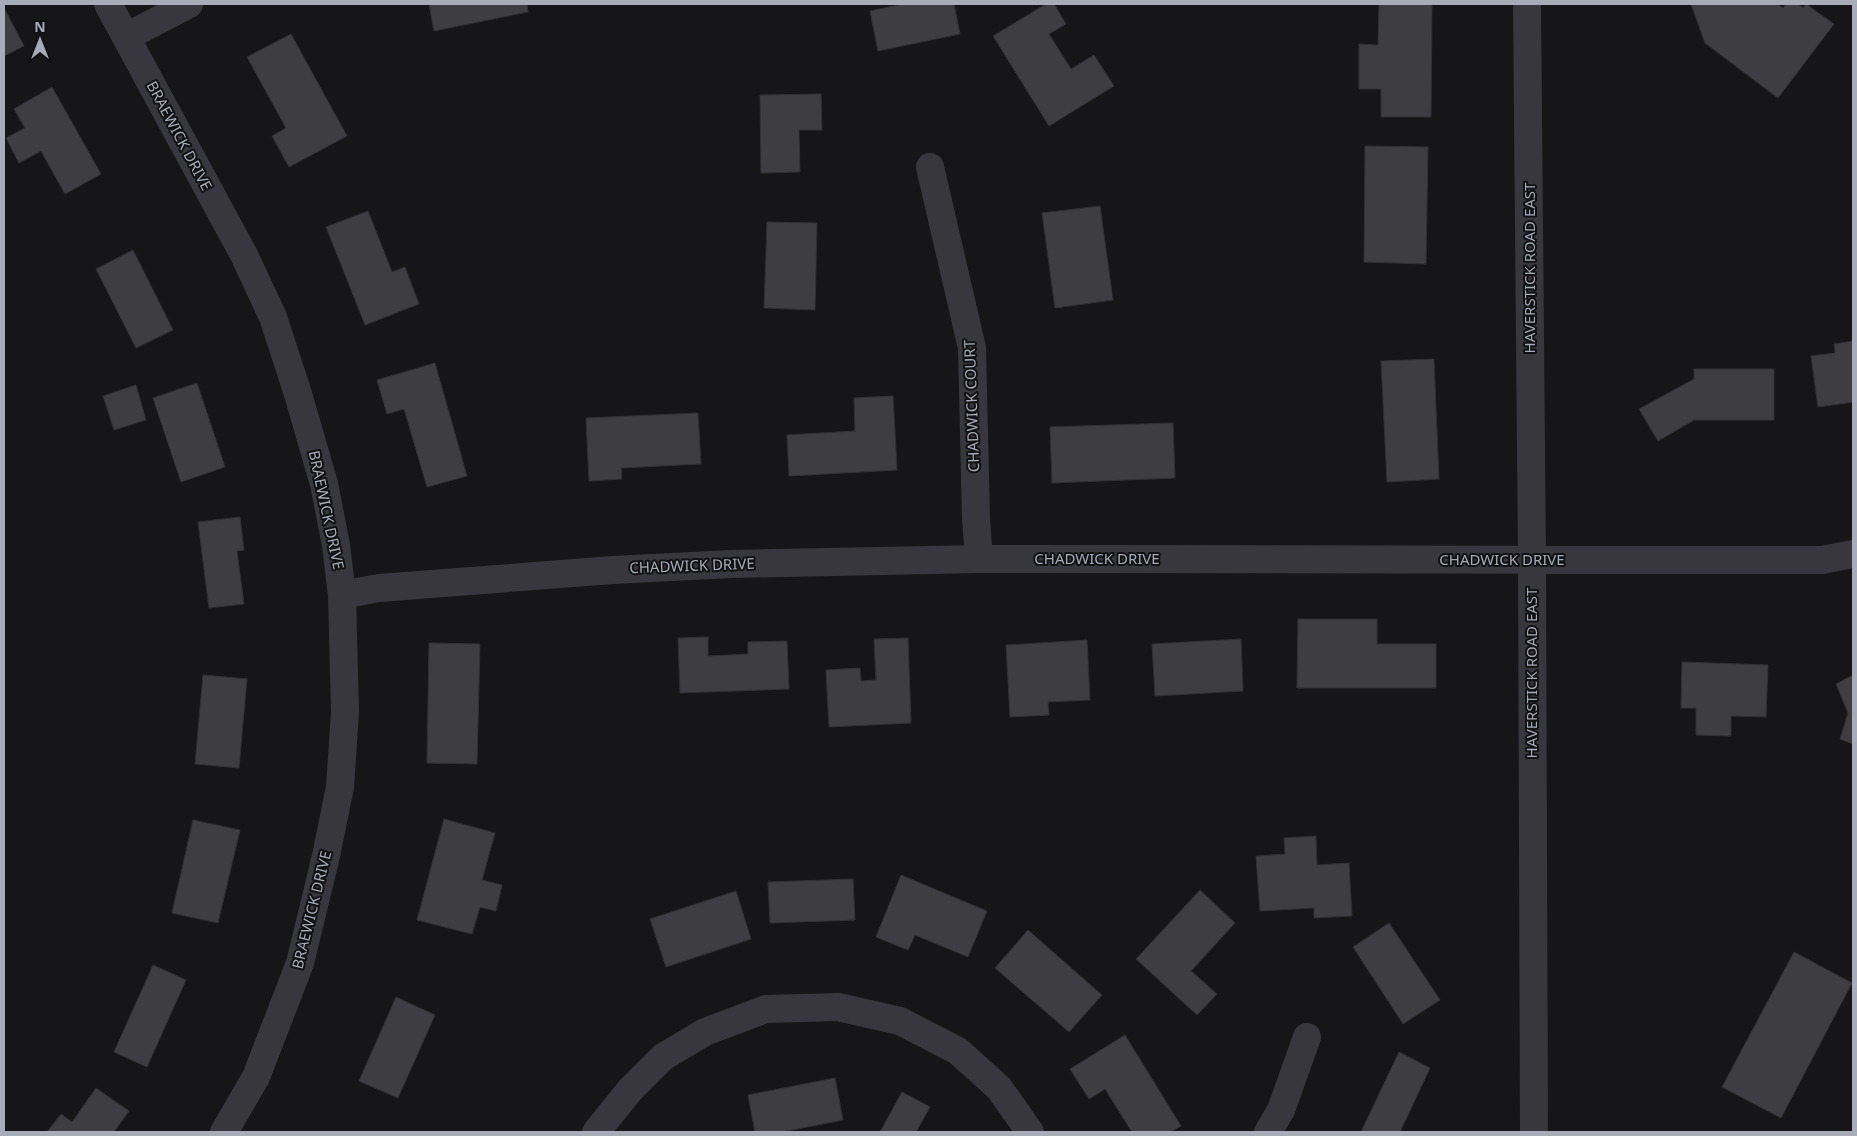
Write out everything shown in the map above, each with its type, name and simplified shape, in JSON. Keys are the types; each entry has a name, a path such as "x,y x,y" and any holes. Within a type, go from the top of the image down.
{"street":[{"name":"BRAEWICK DRIVE","path":"108,4 244,255 273,317 324,484 336,545 342,595 345,712 340,787 326,856 300,963 256,1078 224,1132"},
{"path":"126,37 189,4"},
{"name":"HAVERSTICK ROAD EAST","path":"1527,4 1532,560 1534,1132"},
{"name":"CHADWICK COURT","path":"930,167 972,348 976,519 979,559"},
{"name":"CHADWICK DRIVE","path":"342,595 379,588 613,570 731,564 979,559 1822,560 1853,554"},
{"path":"596,1132 630,1090 663,1057 705,1032 766,1009 838,1007 900,1021 958,1051 999,1088 1030,1132"},
{"path":"1268,1132 1281,1110 1307,1037"}],"building":[{"path":"429,4 527,4 528,12 434,31"},
{"path":"903,4 954,4 960,34 878,51 870,11"},
{"path":"1046,4 1054,4 1066,24 1049,34 1071,69 1094,55 1114,86 1049,126 993,36"},
{"path":"1379,4 1432,4 1431,117 1381,117 1381,89 1359,89 1359,44 1378,45"},
{"path":"1691,4 1777,4 1783,8 1786,4 1798,4 1803,8 1806,4 1834,24 1778,98 1705,43"},
{"path":"4,8 24,46 4,56"},
{"path":"291,34 347,136 289,167 272,136 286,128 247,57"},
{"path":"52,87 101,174 65,194 41,151 19,163 6,138 25,128 14,109"},
{"path":"821,94 822,130 799,130 800,172 761,173 760,95"},
{"path":"1365,146 1428,147 1426,264 1364,262"},
{"path":"1100,206 1113,300 1055,308 1042,213"},
{"path":"368,211 392,272 405,267 419,304 365,325 326,227"},
{"path":"767,222 817,223 815,310 764,308"},
{"path":"133,250 173,330 136,348 96,269"},
{"path":"1853,341 1853,402 1818,407 1811,356 1835,353 1834,344"},
{"path":"1434,359 1439,479 1387,482 1381,361"},
{"path":"435,363 467,476 427,487 404,409 387,414 377,380"},
{"path":"1694,369 1774,369 1774,420 1694,420 1658,441 1639,409 1694,379"},
{"path":"197,383 225,467 181,482 153,398"},
{"path":"136,385 146,420 114,430 103,396"},
{"path":"893,396 897,470 789,476 787,435 855,431 854,398"},
{"path":"698,413 701,464 621,468 622,479 589,481 586,418"},
{"path":"1173,423 1175,478 1052,483 1050,427"},
{"path":"240,517 244,550 237,551 244,604 209,608 198,522"},
{"path":"1298,619 1377,619 1377,644 1436,644 1436,688 1297,688"},
{"path":"708,637 708,656 748,654 748,642 787,641 789,689 680,693 678,638"},
{"path":"908,638 911,723 829,727 826,670 860,668 861,681 876,680 874,639"},
{"path":"1241,639 1243,691 1155,696 1152,644"},
{"path":"1087,640 1090,700 1048,702 1049,715 1010,717 1006,645"},
{"path":"429,643 480,644 477,764 427,763"},
{"path":"1682,662 1768,665 1766,717 1731,716 1731,736 1696,735 1696,708 1681,708"},
{"path":"203,675 247,679 239,768 195,764"},
{"path":"1853,675 1853,744 1840,739 1848,713 1836,684"},
{"path":"444,819 495,833 482,880 502,885 496,911 480,907 472,934 417,920"},
{"path":"193,820 240,830 218,923 172,913"},
{"path":"1316,836 1317,865 1349,863 1352,916 1314,918 1314,908 1260,911 1256,856 1285,854 1284,838"},
{"path":"901,875 987,911 968,957 915,935 908,950 876,937"},
{"path":"853,879 855,920 770,923 768,882"},
{"path":"1200,890 1235,923 1191,971 1217,994 1197,1015 1136,959"},
{"path":"736,891 751,939 666,967 650,919"},
{"path":"1389,923 1440,1000 1403,1024 1353,947"},
{"path":"1028,930 1102,995 1069,1032 995,968"},
{"path":"1794,952 1852,983 1781,1118 1722,1087"},
{"path":"153,965 186,980 147,1067 114,1052"},
{"path":"396,997 435,1015 398,1098 359,1081"},
{"path":"1125,1035 1181,1126 1170,1132 1132,1132 1105,1089 1089,1099 1070,1069"},
{"path":"1399,1052 1430,1068 1400,1132 1361,1132"},
{"path":"835,1078 843,1120 782,1132 755,1132 748,1095"},
{"path":"96,1088 129,1111 114,1132 47,1132 61,1114 72,1122"},
{"path":"902,1092 930,1107 916,1132 880,1132"}]}
